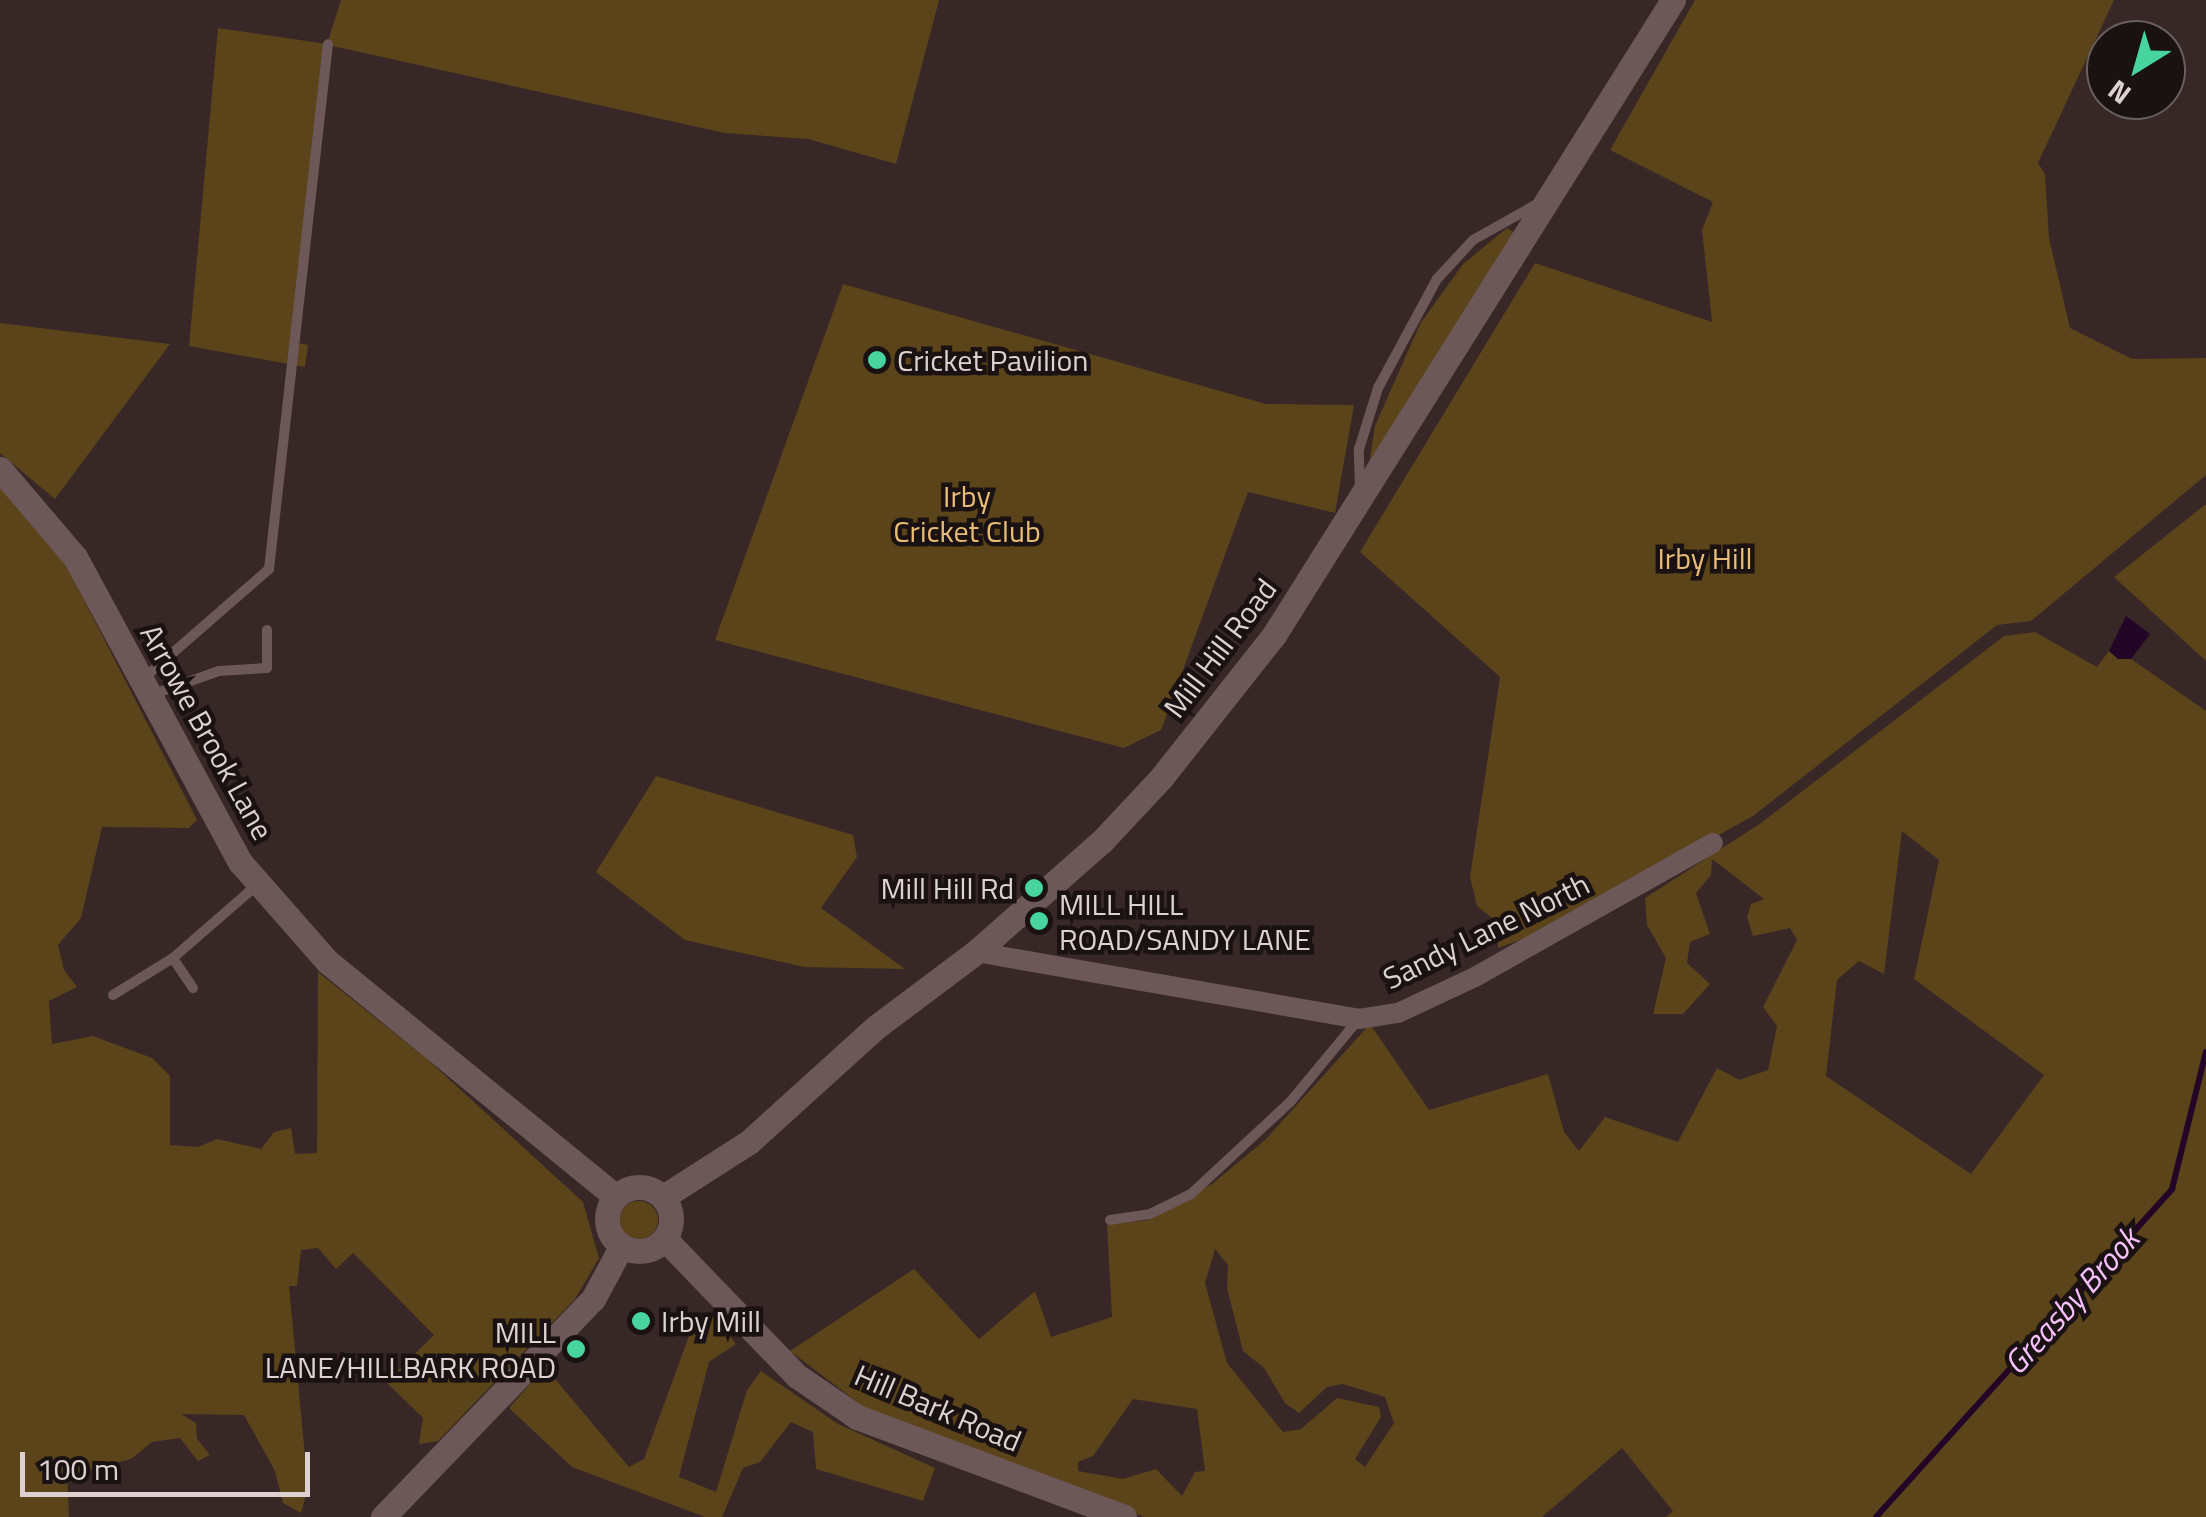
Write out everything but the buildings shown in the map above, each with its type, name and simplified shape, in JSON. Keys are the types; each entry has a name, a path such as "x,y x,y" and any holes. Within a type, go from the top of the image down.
{"street":[{"name":"Mill Hill Road","path":"663,1197 748,1142 876,1027 976,952 1102,841 1161,778 1274,635 1555,194 1673,0"},
{"name":"Arrowe Brook Lane","path":"0,469 75,557 240,862 328,962 614,1195"},
{"name":"Sandy Lane North","path":"976,952 1359,1020 1398,1013 1475,977 1713,843"},
{"path":"634,1186 663,1197 671,1214 665,1239 643,1252 622,1247 606,1223 614,1195 634,1186"},
{"name":"Hill Bark Road","path":"665,1239 797,1376 858,1417 1124,1517"},
{"path":"382,1517 593,1299 622,1247"}],"lane":[{"path":"146,688 269,570 328,44"},
{"path":"1360,504 1359,449 1378,388 1437,279 1473,240 1555,194"},
{"path":"146,688 219,672 268,668 267,630"},
{"path":"113,995 172,958 259,884"},
{"path":"172,958 193,988"},
{"path":"1110,1220 1150,1214 1191,1194 1291,1102 1359,1020"}],"green space":[{"path":"341,0 939,0 896,164 808,139 725,133 328,45 299,343 308,345 305,367 189,346 218,28 327,44"},
{"name":"Irby Hill","path":"1695,0 2114,0 2105,20 2086,20 2086,60 2038,163 2045,174 2049,238 2070,328 2132,359 2206,358 2206,475 2031,621 1997,625 1753,816 1547,930 1498,948 1498,923 1477,906 1470,877 1500,677 1360,552 1535,263 1712,322 1702,230 1713,202 1610,150"},
{"path":"1507,228 1515,233 1369,464 1375,426 1420,324 1463,264"},
{"name":"Irby Cricket Club","path":"843,284 1266,404 1354,405 1335,513 1248,492 1161,730 1124,748 715,640"},
{"path":"0,323 170,344 55,499 0,453"},
{"path":"0,487 65,563 197,820 189,828 102,827 81,918 58,945 64,970 77,987 49,1001 52,1044 93,1036 152,1058 170,1076 170,1145 198,1147 217,1139 261,1149 274,1132 291,1128 295,1154 317,1153 318,972 428,1060 583,1202 599,1258 575,1299 438,1441 419,1444 423,1418 386,1382 434,1335 353,1253 336,1269 318,1248 301,1250 297,1286 289,1286 308,1488 301,1513 283,1503 275,1471 244,1415 181,1414 196,1423 197,1439 210,1455 198,1461 180,1438 152,1442 131,1459 67,1475 69,1517 0,1517"},
{"path":"2206,504 2206,661 2114,577"},
{"path":"2035,632 2097,667 2109,651 2131,659 2206,711 2206,1517 1666,1517 1673,1511 1622,1448 1542,1517 1144,1517 877,1417 790,1351 914,1269 979,1339 1035,1291 1051,1337 1112,1317 1107,1225 1148,1220 1212,1184 1265,1140 1370,1024 1429,1110 1548,1074 1564,1132 1579,1151 1605,1117 1678,1142 1717,1068 1739,1080 1768,1070 1777,1026 1763,1007 1797,940 1790,928 1753,936 1747,917 1751,904 1764,899 1712,859 1711,875 1696,893 1710,934 1690,942 1687,963 1710,984 1683,1014 1653,1014 1666,958 1647,925 1645,898 1761,823 2004,636","holes":["1902,831 1939,860 1914,979 2044,1075 1971,1174 1826,1076 1837,980 1859,961 1884,974","1215,1249 1228,1265 1227,1288 1243,1351 1264,1368 1285,1403 1299,1413 1327,1387 1343,1384 1385,1397 1394,1423 1365,1467 1355,1459 1381,1417 1379,1407 1337,1398 1301,1429 1283,1432 1227,1363 1205,1283","1133,1399 1197,1409 1205,1471 1195,1472 1182,1496 1156,1469 1123,1479 1078,1471 1078,1462 1093,1456"]},
{"path":"656,776 853,835 857,857 821,908 905,969 804,967 685,940 596,872"},
{"path":"639,1201 653,1206 658,1220 653,1234 639,1239 625,1234 620,1220 625,1206"},
{"path":"713,1314 736,1344 709,1362 679,1477 716,1492 747,1390 761,1371 838,1424 935,1468 923,1501 816,1469 813,1432 791,1422 760,1462 743,1468 722,1517 705,1517 572,1467 509,1408 545,1367 629,1467 644,1459 690,1333"}],"shaded area":[{"path":"2126,616 2150,634 2131,659 2118,659 2109,651"}],"waterway":[{"name":"Greasby Brook","path":"1876,1517 2172,1189 2206,1052"}],"place":[{"name":"Cricket Pavilion","path":"877,360"},
{"name":"Mill Hill Rd","path":"1034,888"},
{"name":"MILL HILL ROAD/SANDY LANE","path":"1039,921"},
{"name":"Irby Mill","path":"641,1321"},
{"name":"MILL LANE/HILLBARK ROAD","path":"576,1349"}]}
